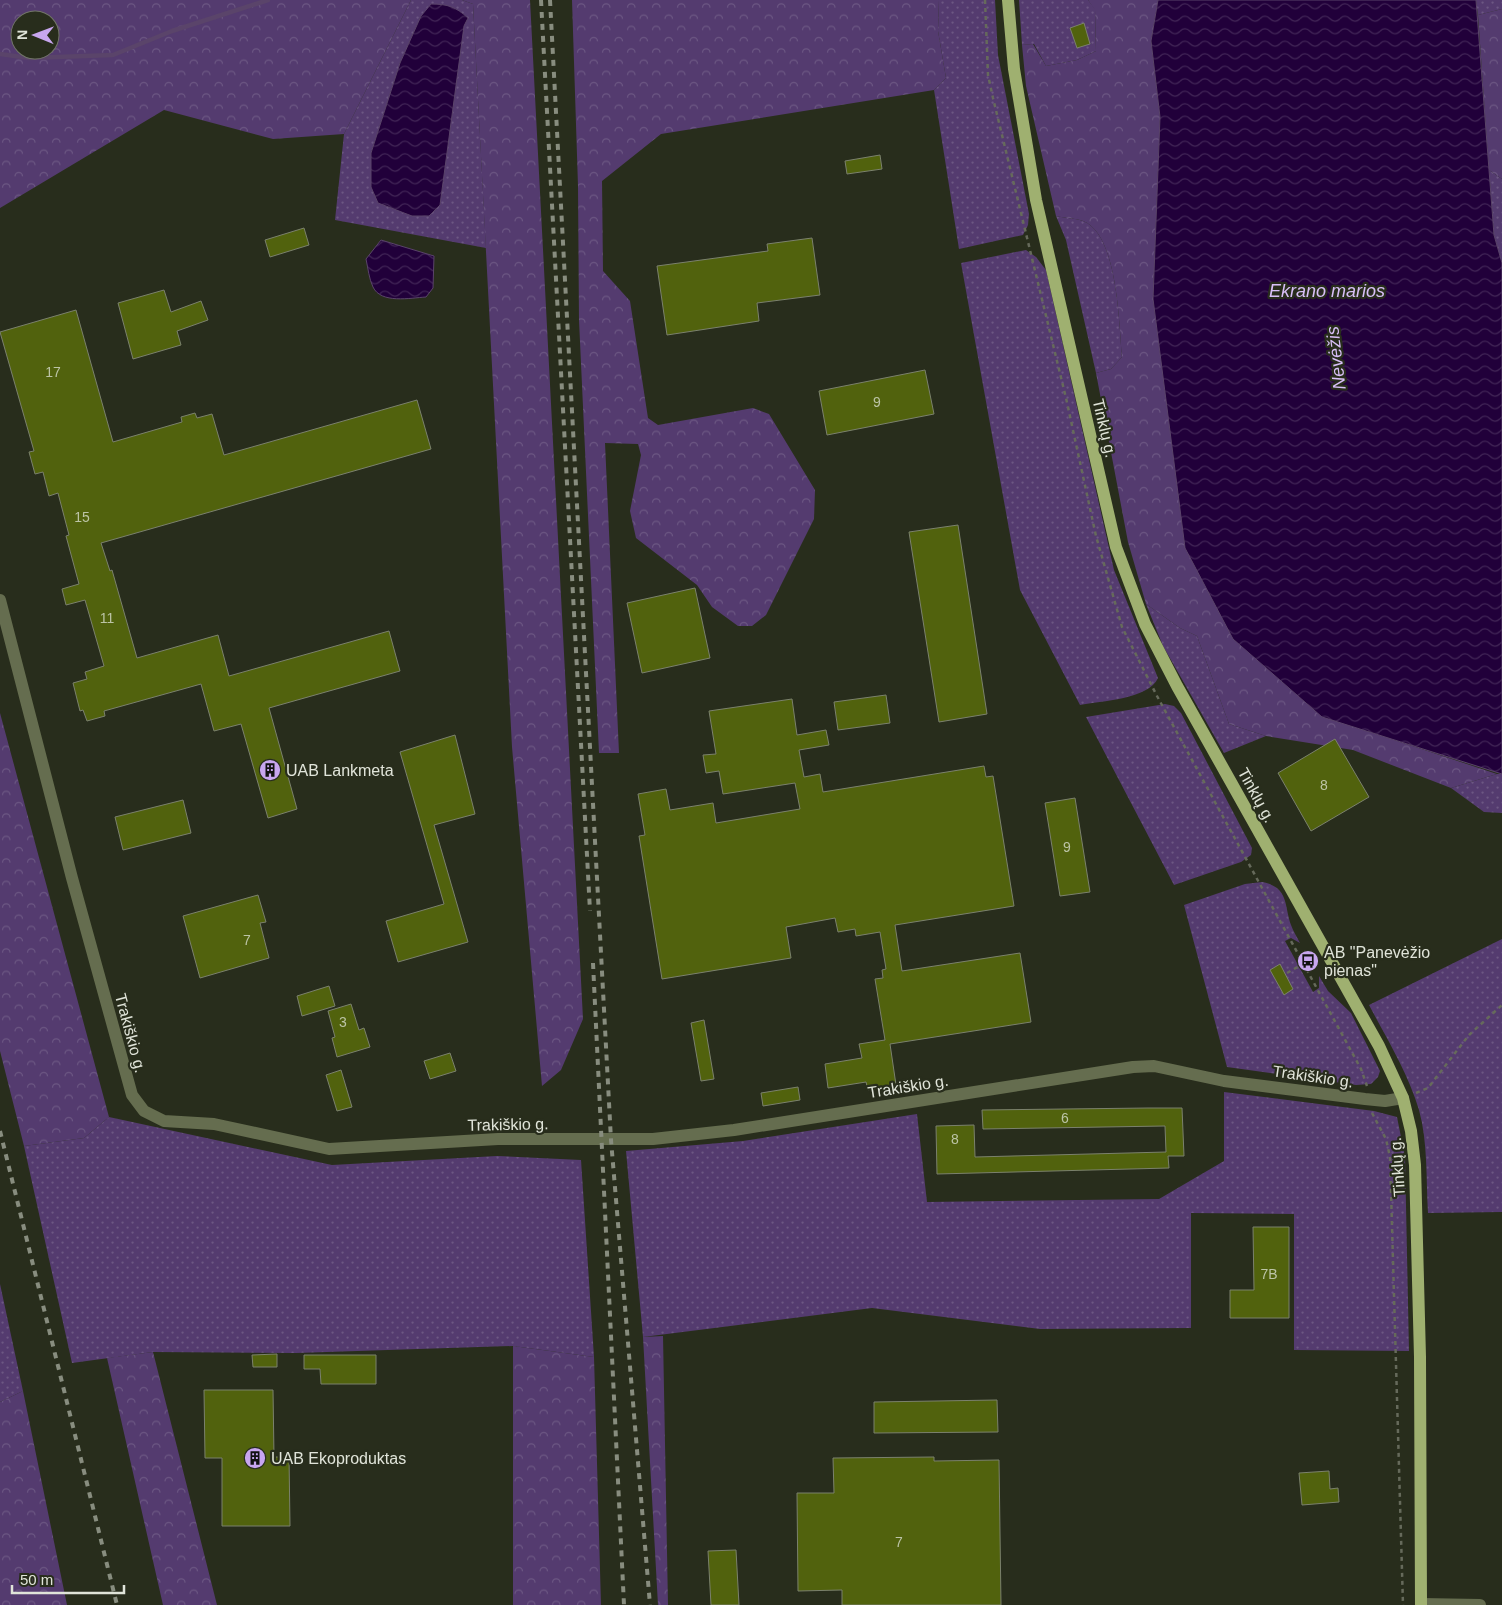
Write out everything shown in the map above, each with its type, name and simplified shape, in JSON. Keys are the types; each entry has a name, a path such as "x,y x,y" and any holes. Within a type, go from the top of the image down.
{"main road":[{"name":"Tinklų g.","path":"1008,0 1014,69 1036,200 1116,548 1145,624 1161,656 1379,1046 1403,1098 1411,1131 1415,1165 1420,1357 1421,1604"}],"street":[{"name":"Trakiškio g.","path":"0,600 72,878 132,1096 144,1111 164,1121 214,1124 329,1149 498,1139 654,1139 734,1130 1133,1067 1154,1066 1224,1080 1370,1100 1385,1101 1403,1098"},
{"path":"1421,1604 1480,1605"}],"path":[{"path":"985,0 988,66 993,98 1110,591 1122,627 1302,965 1361,1069 1372,1114 1386,1139 1390,1157 1402,1605"},
{"path":"1286,973 1308,961"},
{"path":"1403,1098 1428,1088 1468,1035 1502,1005"}],"green space":[{"path":"0,0 411,0 344,134 273,139 164,110 0,208"},
{"path":"411,0 462,0 473,4 486,248 335,220 344,134","holes":["421,16 468,18 371,153 400,63"]},
{"path":"462,0 530,0 583,1019 561,1070 542,1086 512,747 473,4"},
{"path":"572,0 939,0 938,31 946,78 934,90 661,134 602,181 603,271 630,301 648,418 658,425 753,408 769,414 815,490 814,519 766,615 752,626 738,626 712,607 697,585 636,538 630,511 641,455 638,444 605,443 619,753 599,753 579,320 578,186"},
{"path":"939,0 995,0 998,55 1029,214 1028,225 1023,235 959,249 934,90 946,78 938,31"},
{"path":"1019,0 1088,0 1095,9 1096,51 1077,60 1046,66 1034,44 1022,45"},
{"path":"1088,0 1158,0 1151,41 1160,117 1153,299 1322,716 1497,774 1451,788 1353,750 1266,736 1229,724 1197,636 1180,628 1146,604 1128,542 1096,373 1111,369 1122,357 1118,303 1110,261 1095,229 1077,219 1056,216 1026,86 1022,45 1033,44 1046,66 1077,60 1096,51 1095,10"},
{"path":"1476,0 1502,0 1502,9 1478,15"},
{"path":"1502,9 1502,179 1489,170 1478,15"},
{"path":"1489,170 1502,179 1502,263 1494,235"},
{"path":"1056,216 1083,221 1095,229 1110,261 1118,303 1122,357 1111,369 1096,373 1066,240"},
{"path":"1026,250 1036,257 1046,270 1114,570 1158,678 1145,691 1124,698 1080,705 1020,590 961,263"},
{"path":"1146,604 1180,628 1197,636 1229,724 1266,736 1224,753 1163,646"},
{"path":"1165,704 1174,706 1181,713 1252,848 1251,855 1241,862 1174,885 1086,717"},
{"path":"0,713 109,1117 84,1138 24,1146 0,1051"},
{"path":"1502,774 1502,813 1484,812 1451,788"},
{"path":"1262,882 1277,888 1284,898 1291,925 1300,943 1291,938 1285,941 1313,992 1319,988 1319,976 1328,991 1351,1013 1380,1071 1378,1077 1371,1084 1356,1085 1227,1067 1184,905 1245,884"},
{"path":"1502,939 1502,1212 1428,1213 1425,1148 1419,1110 1403,1069 1369,1005"},
{"path":"1224,1092 1374,1111 1397,1117 1405,1157 1409,1351 1294,1350 1294,1214 1191,1213 1191,1328 1040,1329 872,1308 643,1337 626,1151 743,1141 917,1114 927,1202 1159,1199 1224,1161"},
{"path":"109,1117 332,1165 497,1156 581,1160 594,1357 513,1346 296,1353 153,1352 72,1363 24,1146 84,1138"},
{"path":"0,1284 23,1391 0,1402"},
{"path":"663,1336 668,1605 658,1605 643,1337"},
{"path":"513,1346 594,1357 601,1605 513,1605"},
{"path":"153,1352 217,1605 163,1605 107,1358"},
{"path":"23,1391 67,1605 0,1605 0,1402"}],"water":[{"name":"Ekrano marios","path":"1158,0 1476,0 1494,235 1502,263 1502,774 1322,717 1233,639 1185,548 1153,299 1160,117 1151,41"},
{"path":"431,4 451,7 460,11 468,18 464,26 440,205 429,216 412,216 378,203 371,187 371,153 400,63 421,16"},
{"path":"381,240 434,256 433,288 426,297 389,298 382,296 373,287 366,259"}],"building":[{"path":"1084,23 1090,44 1077,48 1070,28"},
{"path":"880,155 882,169 847,174 845,161"},
{"path":"304,228 309,245 270,257 265,240"},
{"path":"812,238 820,295 757,303 759,321 667,335 657,266 768,251 767,244"},
{"path":"164,290 171,312 201,301 208,320 177,331 181,345 133,359 118,303"},
{"path":"76,310 113,442 182,422 181,417 195,413 197,418 212,414 224,455 417,400 431,449 101,543 110,571 112,570 137,658 218,635 229,676 389,631 400,671 269,708 297,809 268,818 241,724 214,731 201,684 104,711 105,716 87,721 83,710 80,711 73,683 87,679 85,672 104,666 85,600 66,605 62,589 79,584 66,536 69,535 58,493 49,496 43,472 35,474 29,452 34,451 0,332"},
{"path":"925,370 934,414 827,435 819,391"},
{"path":"958,525 987,714 939,722 909,532"},
{"path":"695,588 710,658 642,673 627,603"},
{"path":"886,695 890,723 838,730 834,702"},
{"path":"792,699 797,735 826,730 829,745 799,750 804,777 820,774 823,792 984,766 986,777 993,776 1014,906 895,925 902,971 1020,953 1031,1022 890,1044 896,1085 868,1090 866,1082 828,1088 825,1064 862,1058 859,1044 885,1040 875,979 883,978 882,970 886,969 880,932 856,936 855,929 838,932 835,918 786,927 791,958 662,979 639,836 645,835 638,794 666,789 670,810 713,803 716,823 800,809 795,783 723,794 719,771 706,773 703,755 716,754 709,711"},
{"path":"455,735 475,814 434,825 468,942 398,962 386,921 444,904 400,752"},
{"path":"1335,739 1369,797 1311,831 1278,773"},
{"path":"1075,798 1090,892 1060,896 1045,803"},
{"path":"183,800 191,833 123,850 115,817"},
{"path":"258,895 266,922 260,923 269,958 200,978 183,916"},
{"path":"1280,964 1293,989 1284,995 1270,970"},
{"path":"329,986 335,1006 302,1016 297,996"},
{"path":"351,1004 359,1030 364,1028 370,1047 337,1057 332,1038 335,1037 328,1011"},
{"path":"704,1020 714,1079 701,1081 691,1023"},
{"path":"450,1053 456,1071 430,1079 424,1061"},
{"path":"341,1070 352,1107 337,1111 326,1075"},
{"path":"798,1087 800,1100 763,1106 761,1093"},
{"path":"1182,1108 1184,1156 1168,1156 1169,1168 937,1174 936,1126 974,1125 975,1157 1166,1152 1165,1126 983,1129 982,1110"},
{"path":"1253,1227 1289,1227 1289,1318 1230,1318 1230,1290 1254,1290"},
{"path":"277,1354 277,1367 253,1367 252,1355"},
{"path":"304,1355 376,1355 376,1384 321,1384 320,1369 304,1369"},
{"name":"UAB Ekoproduktas","path":"204,1390 273,1390 274,1457 289,1457 290,1526 222,1526 222,1458 205,1458"},
{"path":"997,1400 998,1432 874,1433 874,1402"},
{"path":"934,1457 934,1461 999,1460 1001,1605 842,1605 842,1590 798,1591 797,1493 834,1493 833,1458"},
{"path":"1329,1471 1330,1489 1338,1488 1339,1502 1302,1505 1299,1473"},
{"path":"736,1550 739,1605 711,1605 708,1551"}],"waterway":[{"path":"0,54 29,58 113,55 172,31 268,0"}],"railway":[{"path":"541,0 590,911"},
{"path":"550,0 611,1140 650,1605"},
{"path":"593,963 624,1605"},
{"path":"0,1131 117,1605"}],"place":[{"name":"UAB Lankmeta","path":"270,770"},
{"name":"AB \"Panevėžio pienas\"","path":"1308,961"},
{"name":"UAB Ekoproduktas","path":"255,1458"}],"water label":[{"name":"Nevėžis","path":"1336,358"}]}
